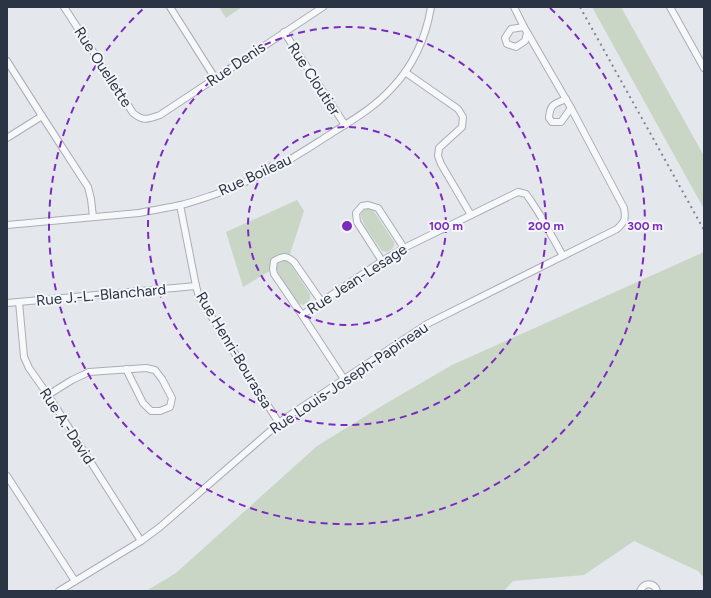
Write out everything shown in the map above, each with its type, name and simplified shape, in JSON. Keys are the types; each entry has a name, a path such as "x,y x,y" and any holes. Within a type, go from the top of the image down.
{"street":[{"name":"Rue Ouellette","path":"64,7 133,113 148,120"},
{"path":"170,7 215,78"},
{"name":"Rue Denis","path":"148,120 160,115 323,7"},
{"name":"Rue Boileau","path":"7,225 139,213 196,201 260,176 291,160 379,101 392,88 411,62 424,35 431,7"},
{"name":"Rue Louis-Joseph-Papineau","path":"59,591 141,541 160,527 279,423 427,324 617,229 624,222 624,208 566,98 527,33 514,7"},
{"path":"670,7 704,68"},
{"path":"524,27 511,29 505,38 507,44 516,47 525,41 527,33"},
{"name":"Rue Cloutier","path":"284,32 345,125"},
{"path":"7,61 88,187 93,217"},
{"path":"405,72 458,109 463,117 462,126 439,148 438,156 441,164 471,215"},
{"path":"566,98 553,104 550,109 549,118 552,122 561,122 571,108"},
{"path":"7,138 42,116"},
{"name":"Rue Jean-Lesage","path":"344,379 302,315 382,261 404,248 518,192 526,194 540,215 563,256"},
{"name":"Rue Henri-Bourassa","path":"180,205 199,296 279,423"},
{"path":"382,261 357,222 356,213 362,206 368,205 378,208 404,248"},
{"path":"302,315 274,274 274,261 282,257 289,257 321,302"},
{"name":"Rue J.-L.-Blanchard","path":"7,303 196,286"},
{"name":"Rue A.-David","path":"18,302 24,357 29,368 48,395 141,541"},
{"path":"48,395 72,380 89,372 126,369 146,368 155,370 162,379 172,398 170,407 160,411 151,411 143,403 126,369"},
{"path":"7,476 75,581"},
{"path":"640,591 644,585 650,584 656,587 658,591"}],"green space":[{"path":"219,7 242,7 226,18"},
{"path":"592,7 621,7 704,156 704,209"},
{"path":"297,200 304,211 289,257 274,261 273,269 243,287 226,232"},
{"path":"367,208 373,210 394,242 394,247 387,252 382,251 363,222 361,214 363,210"},
{"path":"704,252 704,578 698,571 634,541 584,575 513,581 504,591 146,591 176,573 317,446 385,404 452,365"},
{"path":"283,260 289,262 310,294 310,300 303,305 298,303 285,285 277,270 277,266"}],"railway":[{"path":"580,7 704,230"}]}
